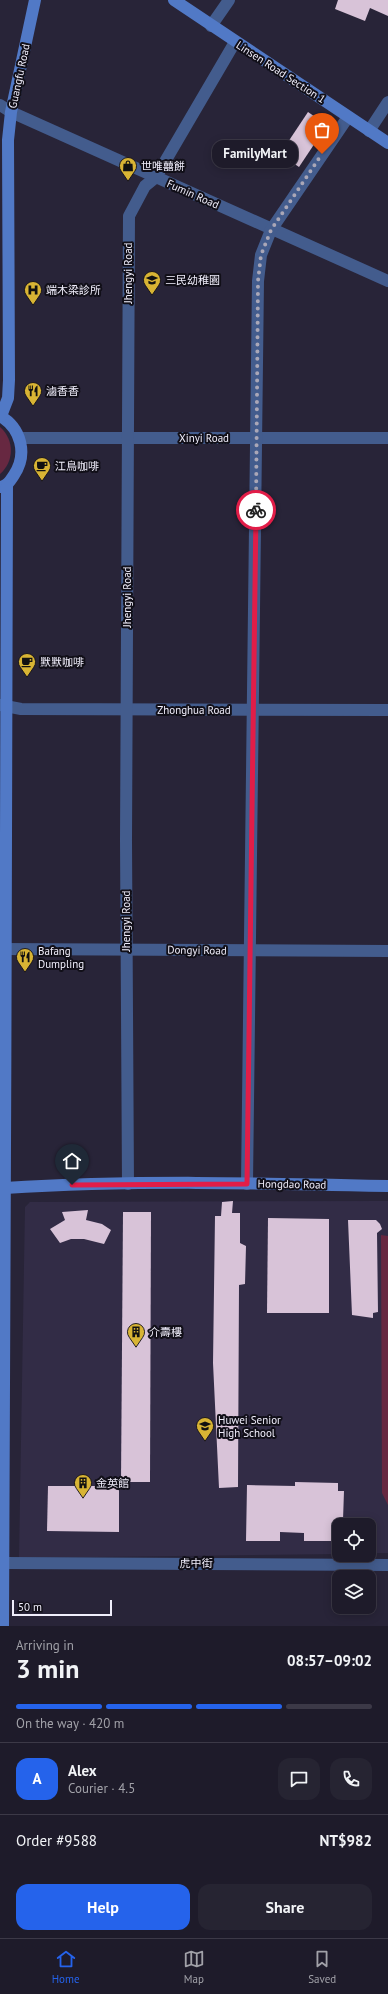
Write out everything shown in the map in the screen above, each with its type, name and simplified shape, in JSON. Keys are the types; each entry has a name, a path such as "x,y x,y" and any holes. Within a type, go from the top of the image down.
{"street":[{"name":"Guangfu Road","path":"20,438 11,424 1,416 8,398 9,380 4,142 35,0"},
{"name":"Linsen Road Section 1","path":"174,0 388,143"},
{"path":"211,26 228,0"},
{"name":"Jhengyi Road","path":"128,1184 126,949 129,216 145,186 156,177 235,42"},
{"path":"369,131 388,102"},
{"name":"Fumin Road","path":"0,105 11,112 271,230 388,281"},
{"path":"247,1184 258,281 261,255 271,230 348,117"},
{"path":"3,1626 6,1351 2,1188 4,486 18,469 21,458 20,438"},
{"name":"Xinyi Road","path":"20,438 388,438"},
{"name":"Zhonghua Road","path":"3,705 21,709 388,710"},
{"name":"Dongyi Road","path":"3,949 388,951"},
{"name":"Hongdao Road","path":"2,1188 128,1184 388,1186"},
{"name":"虎中街","path":"4,1563 388,1565"}],"shaded area":[{"path":"0,427 8,438 11,451 8,463 0,474"},
{"name":"Huwei Senior High School","path":"388,1201 388,1553 376,1553 376,1518 332,1518 332,1554 19,1558 25,1207 30,1202"},
{"path":"381,1235 388,1236 388,1505 382,1493"}],"building":[{"path":"338,0 388,0 388,16 370,8 365,21 335,9"},
{"path":"308,112 327,125 299,167 280,154"},
{"path":"233,1201 232,1213 240,1213 240,1243 246,1246 245,1284 239,1285 238,1487 219,1488 213,1363 215,1216 221,1216 222,1202"},
{"path":"88,1210 86,1220 102,1224 111,1230 104,1244 84,1239 71,1239 60,1243 50,1229 65,1220 62,1212"},
{"name":"介壽樓","path":"123,1212 151,1212 150,1482 121,1482"},
{"path":"268,1218 329,1219 329,1313 267,1313"},
{"path":"348,1220 376,1220 382,1229 377,1233 378,1312 373,1313 373,1318 352,1315"},
{"path":"295,1482 338,1483 338,1491 344,1491 343,1518 332,1518 332,1541 304,1541 304,1533 280,1532 280,1541 246,1541 247,1485 295,1486"},
{"name":"金英館","path":"48,1486 119,1486 119,1532 47,1531"}],"way so far":[{"path":"256,510 258,281 261,255 271,230 322,154"}],"place":[{"name":"FamilyMart","path":"322,154"},
{"name":"世唯囍餅","path":"128,181"},
{"name":"三民幼稚園","path":"152,295"},
{"name":"端木梁診所","path":"33,305"},
{"name":"滷香香","path":"33,406"},
{"name":"江鳥咖啡","path":"42,481"},
{"name":"默默咖啡","path":"27,677"},
{"name":"Bafang Dumpling","path":"25,972"},
{"name":"介壽樓","path":"136,1347"},
{"name":"Huwei Senior High School","path":"205,1441"},
{"name":"金英館","path":"83,1498"}],"route":[{"path":"72,1185 247,1184 251,951 252,710 256,510"}]}
